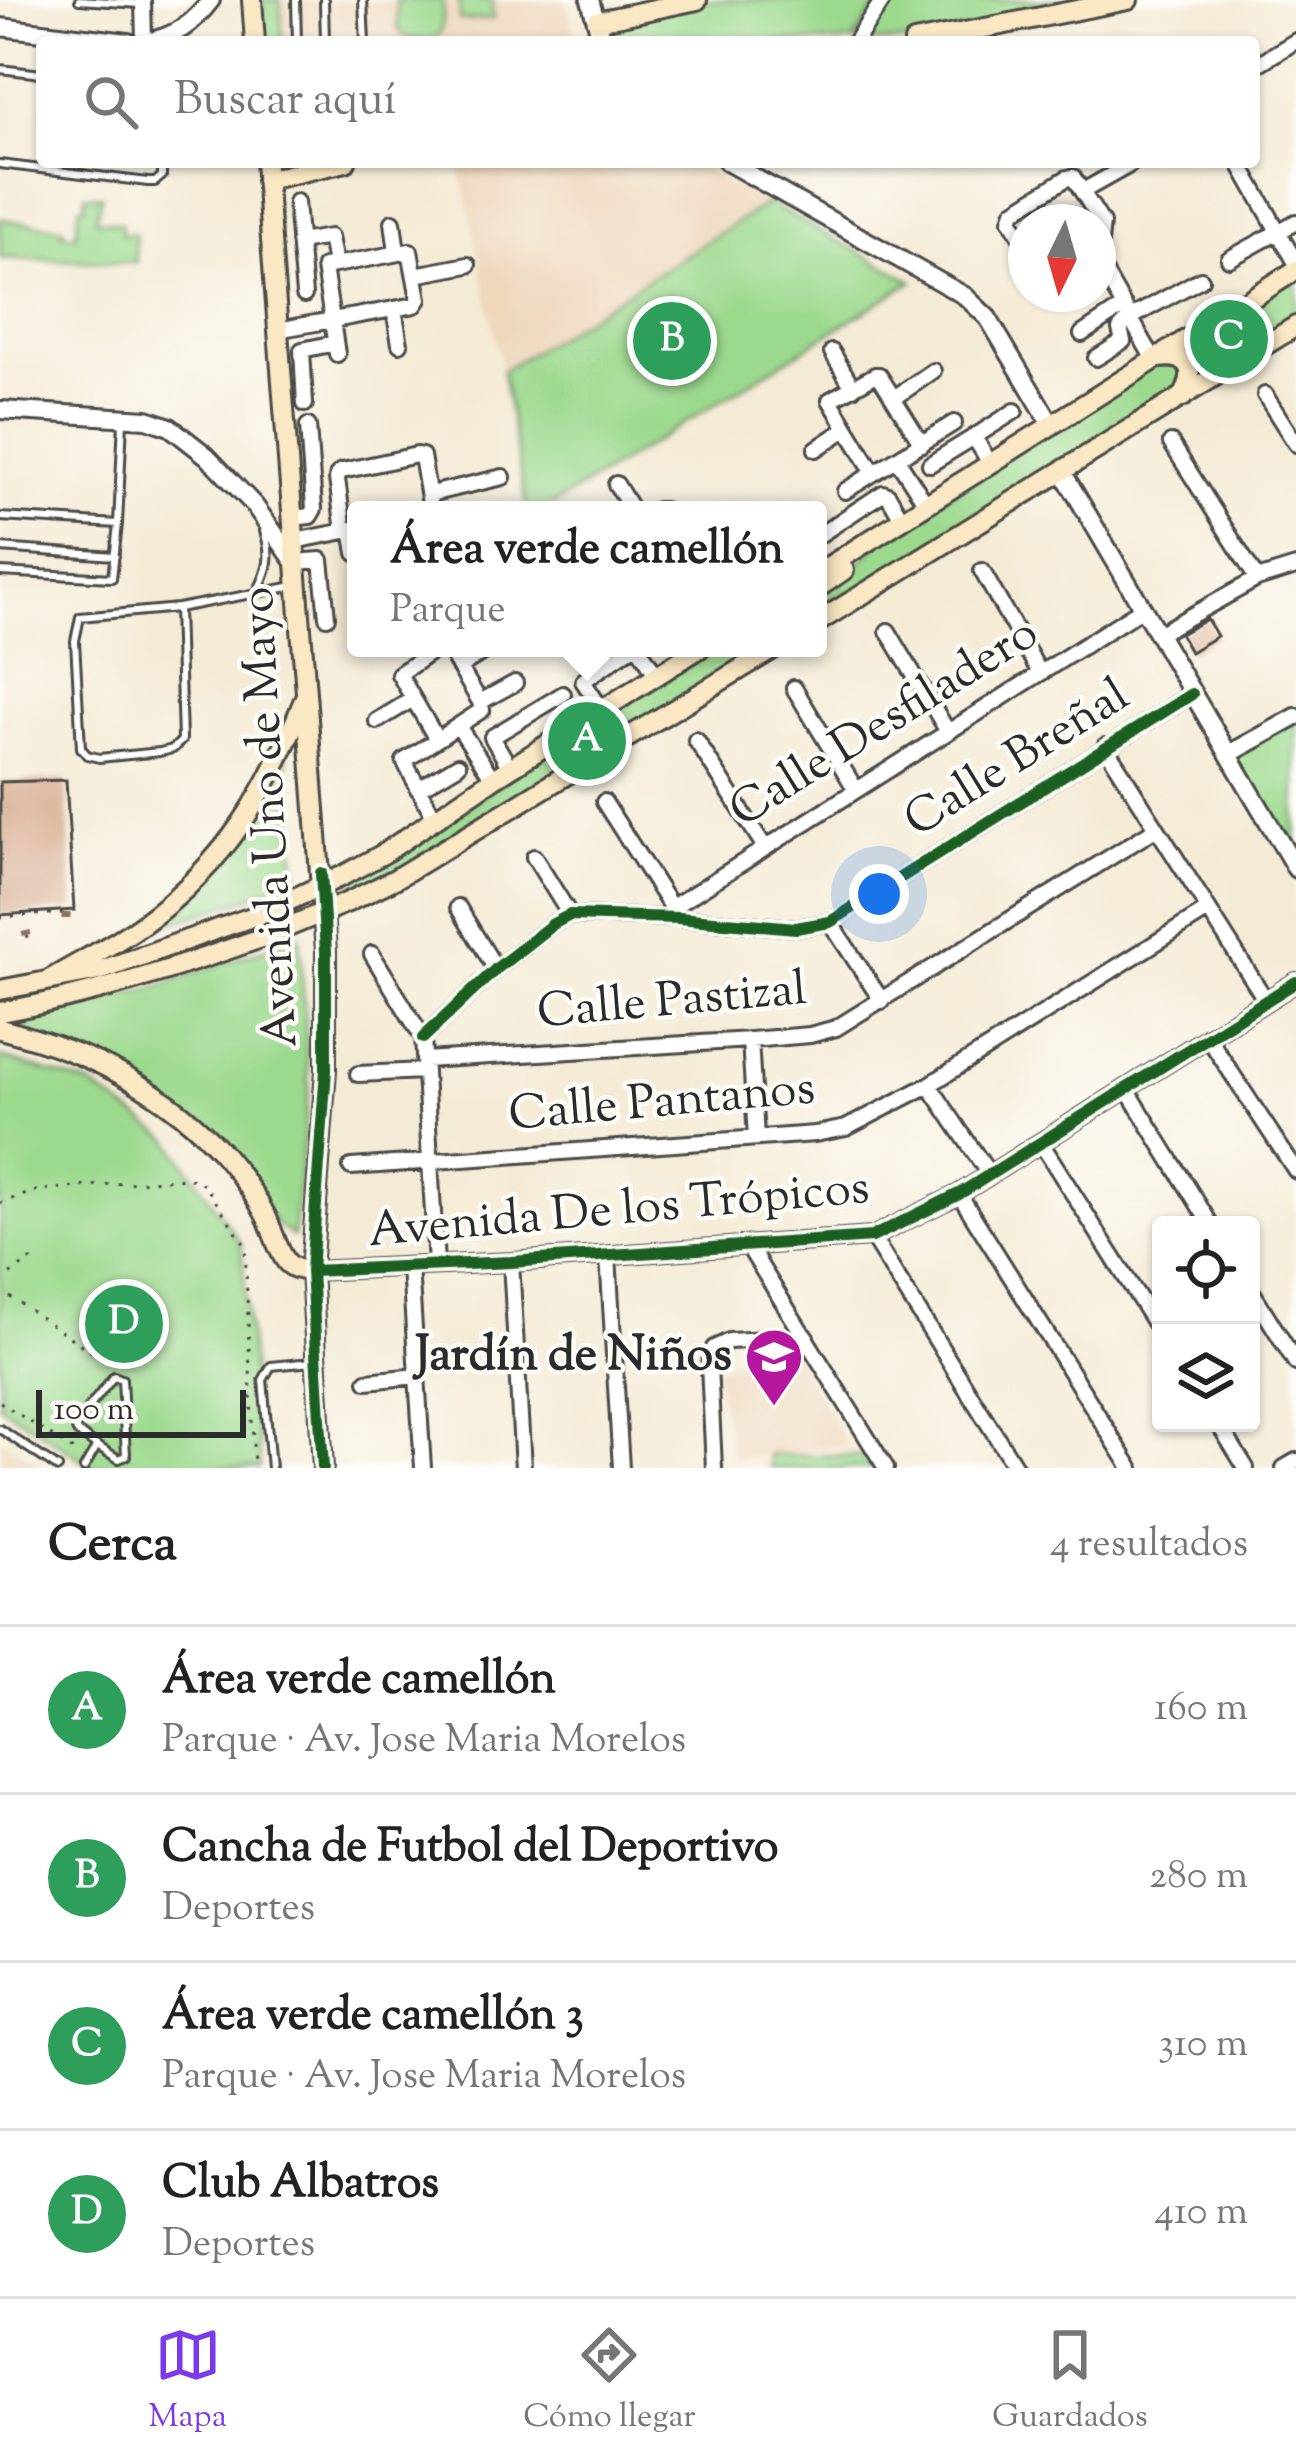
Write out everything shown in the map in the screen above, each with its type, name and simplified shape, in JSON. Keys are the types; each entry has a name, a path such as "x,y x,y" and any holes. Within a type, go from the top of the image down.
{"main road":[{"path":"252,0 255,36"},
{"path":"596,21 697,0"},
{"path":"945,36 1128,0"},
{"name":"Avenida Uno de Mayo","path":"266,171 326,952 326,1070 311,1271 322,1468"},
{"path":"827,567 1296,267"},
{"path":"827,616 1296,326"},
{"path":"1153,358 1173,356 1188,365 1191,382 1183,397"},
{"path":"827,582 854,563 876,536"},
{"path":"0,990 99,971 260,914 342,876 383,854 683,657"},
{"path":"0,1012 153,977 348,902 395,879 760,657"},
{"path":"47,981 141,926 187,889 226,846 260,798 307,693"},
{"path":"0,1029 101,1064 186,1118 243,1179 286,1261 291,1267 311,1271"}],"street":[{"path":"167,36 186,27 211,0"},
{"path":"590,0 600,36"},
{"path":"859,36 883,0"},
{"path":"143,2 146,36"},
{"path":"0,27 77,36"},
{"path":"1261,62 1296,36"},
{"path":"738,168 965,296 988,318 1051,424"},
{"path":"1083,191 1124,168"},
{"path":"1242,168 1296,267"},
{"path":"1025,204 1067,178 1078,181 1102,223 1098,261 1153,358"},
{"path":"296,202 304,295"},
{"path":"393,222 398,252"},
{"path":"1229,259 1296,222"},
{"path":"299,242 330,237 334,264"},
{"path":"278,330 331,320 394,309 418,304 410,251 323,269 331,320 336,348 302,350 304,404"},
{"path":"415,274 468,266"},
{"path":"1082,334 1202,279"},
{"path":"394,309 400,344"},
{"path":"1096,358 1124,341 1120,328 1127,312"},
{"path":"832,352 853,388"},
{"path":"894,398 933,371"},
{"path":"874,473 830,402 853,388 878,374 922,444"},
{"path":"1265,394 1296,444"},
{"path":"0,410 147,419 170,428 193,443 254,505 295,562 321,560 327,617"},
{"path":"931,464 1015,411"},
{"path":"845,491 955,423"},
{"path":"292,518 310,516 314,509 308,426"},
{"path":"815,449 846,429"},
{"path":"974,436 990,463"},
{"path":"1171,443 1257,579"},
{"path":"347,515 337,479 342,470 422,456 430,501"},
{"path":"897,459 926,504"},
{"path":"1063,471 1296,869"},
{"path":"433,501 503,477"},
{"path":"616,484 626,501"},
{"path":"827,530 883,494 902,519"},
{"path":"294,541 347,531"},
{"path":"1158,634 1257,579 1296,568"},
{"path":"982,571 1040,673"},
{"name":"Calle Desfiladero","path":"674,913 764,846 1143,608"},
{"path":"888,631 948,732"},
{"path":"421,657 399,674 436,738"},
{"path":"434,818 404,761 481,712 480,701 453,657"},
{"path":"459,667 475,657"},
{"path":"602,710 583,681 621,657"},
{"path":"642,657 657,676"},
{"path":"480,701 515,683"},
{"path":"794,688 856,790"},
{"path":"502,774 492,737 563,694"},
{"name":"Calle Breñal","path":"570,915 674,913 796,928 830,922 1192,694"},
{"path":"377,721 413,699"},
{"path":"1229,754 1296,717"},
{"path":"458,726 502,774"},
{"path":"696,740 764,846"},
{"path":"1105,746 1265,999"},
{"path":"418,789 458,765"},
{"path":"604,802 674,913"},
{"name":"Calle Pastizal","path":"358,1074 810,1036 836,1028 1156,828"},
{"path":"423,1038 496,969 570,915 534,857"},
{"path":"458,907 496,969"},
{"name":"Calle Pantanos","path":"351,1167 846,1128 929,1085 1208,910"},
{"path":"830,922 882,1000"},
{"path":"372,954 423,1038 436,1265"},
{"name":"Avenida De los Trópicos","path":"311,1271 872,1237 959,1194 1296,982"},
{"path":"1207,1036 1296,1171"},
{"path":"750,1040 756,1138"},
{"path":"929,1085 989,1174"},
{"path":"1126,1088 1205,1216"},
{"path":"1041,1143 1155,1324"},
{"path":"959,1194 1131,1468"},
{"path":"872,1237 1016,1468"},
{"path":"748,1246 886,1468"},
{"path":"608,1256 620,1468"},
{"path":"511,1262 523,1468"},
{"path":"410,1267 423,1468"},
{"path":"1260,1305 1296,1363"},
{"path":"715,1468 709,1365 714,1348 729,1341 806,1336"},
{"path":"367,1381 417,1376"},
{"path":"1224,1432 1246,1468"},
{"path":"1285,1468 1296,1461"}],"lane":[{"path":"79,0 143,2"},
{"path":"296,0 297,36"},
{"path":"324,0 326,36"},
{"path":"363,0 365,36"},
{"path":"0,69 36,73"},
{"path":"0,164 148,182 162,176 162,168"},
{"path":"0,572 107,580 113,574 123,418"},
{"path":"254,505 270,562 256,593"},
{"path":"0,517 118,524"},
{"path":"0,548 115,556"},
{"path":"178,608 180,744 160,752 88,755 81,748 78,619 178,608 297,586"},
{"path":"271,1468 265,1373 271,1366 316,1362"},
{"path":"117,1376 122,1379 126,1456 119,1459 97,1446 75,1426 117,1376"},
{"path":"0,1429 58,1468"},
{"path":"86,1464 97,1446"}],"path":[{"path":"0,917 66,913"},
{"path":"0,1203 40,1190 188,1178 205,1185 245,1245 254,1468"},
{"path":"0,1281 34,1258"},
{"path":"0,1290 97,1355"},
{"path":"0,1402 86,1464"}],"shaded area":[{"path":"281,0 565,0 574,30 570,36 283,36"},
{"path":"459,168 701,168 768,203 502,371"},
{"name":"Jardín de Niños","path":"789,1343 847,1446 732,1460 715,1369"},
{"path":"0,1438 45,1468 0,1468"}],"green space":[{"path":"262,0 280,0 283,36 265,36"},
{"path":"396,0 443,0 443,21 436,36 404,36 398,28"},
{"path":"459,0 492,0 493,19 460,21"},
{"path":"705,0 881,0 856,36 602,36 598,22"},
{"path":"885,0 1119,0 937,36 861,36"},
{"path":"85,195 102,196 95,219 121,223 122,234 135,234 136,263 0,258 0,219 64,228 62,234 76,235"},
{"path":"768,203 913,281 559,501 525,501 502,371"},
{"path":"1296,272 1296,325 1192,386 1177,354"},
{"path":"1183,359 1189,386 849,598 845,592 827,603 827,587 853,569 884,537 1148,364"},
{"path":"693,657 749,657 416,861 336,898 392,854"},
{"path":"1296,719 1296,866 1231,754"},
{"path":"287,755 297,877 241,901 136,934 193,888"},
{"path":"300,936 309,1090 293,1237 276,1225 219,1139 13,1023 156,987"},
{"path":"0,1057 90,1085 169,1139 241,1244 260,1468 95,1468 0,1405"},
{"path":"769,1455 865,1456 871,1468 770,1468"}],"building":[{"path":"1207,619 1217,636 1190,652 1180,634"},
{"path":"66,780 74,910 0,915 0,782"}],"marked path":[{"path":"66,913 66,919"},
{"path":"26,931 27,936"}],"cycle path":[{"path":"423,1038 496,969 570,915 796,928 830,922 1192,694"},
{"path":"321,873 326,1070 311,1271 323,1468"},
{"path":"311,1271 872,1237 959,1194 1296,982"}],"place":[{"name":"Área verde camellón 3","path":"1229,339"},
{"name":"Cancha de Futbol del Deportivo","path":"672,341"},
{"name":"Área verde camellón","path":"587,741"},
{"name":"Club Albatros","path":"124,1324"},
{"name":"Jardín de Niños","path":"774,1408"}]}
